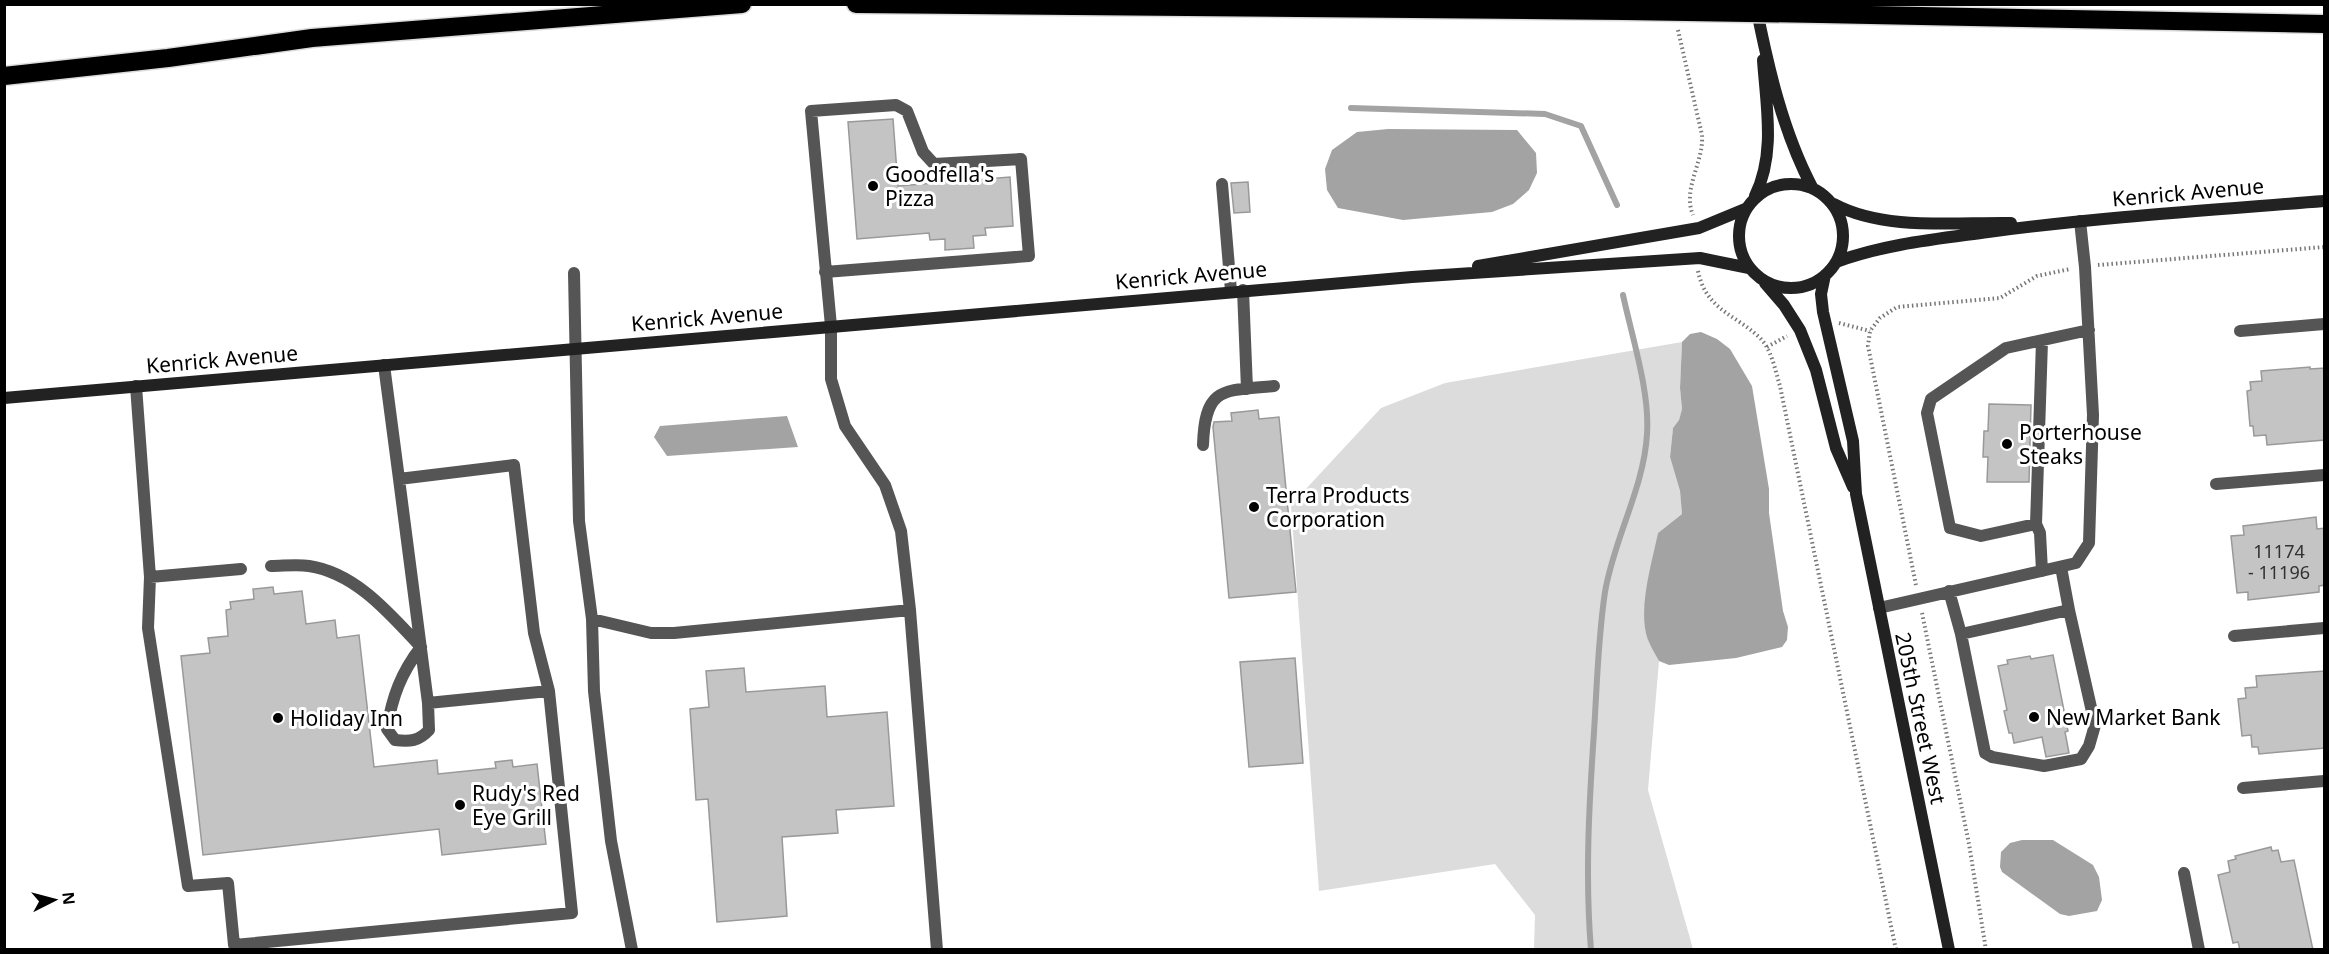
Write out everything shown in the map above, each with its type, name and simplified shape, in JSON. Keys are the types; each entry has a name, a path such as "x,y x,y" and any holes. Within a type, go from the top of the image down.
{"highway":[{"path":"4,76 312,39 741,4"},
{"path":"856,4 1624,11 2325,24"}],"street":[{"path":"1755,4 1792,142 1812,187"},
{"path":"1755,197 1762,178 1769,143 1760,29"},
{"path":"1797,183 1812,187 1826,196 1842,224 1844,240 1840,257 1825,275 1805,286 1790,289 1775,286 1762,280 1749,268 1742,255 1738,239 1745,209 1767,188 1797,183"},
{"name":"Kenrick Avenue","path":"1836,262 1868,251 1902,244 2054,223 2325,201"},
{"name":"Kenrick Avenue","path":"1832,204 1856,214 1887,221 2054,223"},
{"name":"Kenrick Avenue","path":"1412,277 1699,228 1745,209"},
{"name":"Kenrick Avenue","path":"4,398 1412,277 1700,258 1749,268"},
{"name":"205th Street West","path":"1825,275 1821,294 1823,312 1853,441 1856,494 1949,950"},
{"name":"205th Street West","path":"1762,280 1784,305 1800,330 1816,370 1836,448 1856,494"}],"lane":[{"path":"825,272 1029,256 1021,159 934,164 924,152 907,111 896,105 811,111 825,272 831,326 831,379 845,426 885,485 901,531 910,610 937,950"},
{"path":"1222,184 1237,291 1247,389"},
{"path":"1879,608 2076,563 2089,543 2092,415 2089,330 2080,221"},
{"path":"574,273 579,521 592,619 594,691 611,841 633,950"},
{"path":"2240,331 2325,324"},
{"path":"2036,524 1981,536 1950,528 1928,413 1931,399 2006,348 2089,330"},
{"path":"2042,341 2036,524 2040,533 2042,571"},
{"path":"384,365 421,647 428,703 429,730 421,739 395,740 387,729 391,705 406,666 421,647"},
{"path":"136,386 150,577 148,628 188,886 228,883 234,945 572,913 549,691 534,633 514,465 399,479"},
{"path":"1203,445 1204,418 1213,401 1222,392 1274,386"},
{"path":"2216,484 2325,475"},
{"path":"271,566 307,565 333,572 361,589 386,610 421,647"},
{"path":"1949,591 1961,634 1985,753 1992,757 2044,766 2081,759 2090,746 2095,725 2061,567"},
{"path":"150,577 241,569"},
{"path":"592,619 651,633 674,633 910,610"},
{"path":"1961,634 2069,610"},
{"path":"2234,636 2325,628"},
{"path":"428,703 549,691"},
{"path":"2243,788 2325,781"},
{"path":"2184,873 2199,950"}],"path":[{"path":"1678,26 1702,135 1703,148 1689,202 1699,228"},
{"path":"1986,950 1969,844 1868,346 1870,331 1880,318 1897,307 2000,298 2037,276 2085,267 2325,247"},
{"path":"1700,258 1698,272 1709,299 1761,339 1769,350 1780,386 1896,950"}],"shaded area":[{"path":"1388,129 1517,130 1536,153 1537,173 1529,190 1513,204 1492,212 1403,220 1338,208 1327,190 1325,169 1332,150 1357,132"},
{"path":"1701,332 1717,339 1730,349 1752,386 1769,489 1769,513 1783,611 1788,627 1787,640 1782,647 1736,658 1669,665 1659,661 1648,640 1644,615 1645,601 1658,533 1682,514 1680,491 1670,457 1673,428 1679,420 1682,409 1680,388 1682,342 1690,334"},
{"path":"1682,342 1680,388 1682,409 1679,420 1673,428 1670,457 1680,491 1682,514 1658,533 1648,640 1659,661 1648,790 1693,949 1534,949 1535,915 1495,864 1319,891 1291,505 1381,408 1445,383"},
{"path":"787,416 798,447 667,456 654,437 660,426"},
{"path":"2022,840 2053,840 2093,865 2099,877 2102,900 2097,911 2069,916 2060,914 2002,872 2001,852 2010,843"}],"building":[{"path":"893,119 898,186 1010,177 1013,226 985,228 986,235 973,236 974,248 945,250 945,239 930,240 929,233 857,239 848,122"},
{"path":"1248,182 1250,212 1234,213 1231,183"},
{"path":"2310,367 2310,369 2325,368 2325,440 2267,445 2266,435 2254,436 2253,426 2250,426 2247,391 2251,390 2250,382 2262,381 2261,371"},
{"name":"Porterhouse Steaks","path":"1989,404 2031,405 2029,482 1987,482 1988,457 1983,457 1984,431 1988,431"},
{"name":"Terra Products Corporation","path":"1258,410 1259,419 1279,417 1296,592 1229,598 1213,427 1214,422 1232,421 1231,413"},
{"path":"2316,517 2317,529 2325,528 2325,585 2319,586 2319,592 2248,600 2248,592 2237,593 2231,536 2244,535 2243,526"},
{"name":"Holiday Inn","path":"273,587 274,594 302,591 306,624 335,620 337,638 359,635 374,767 437,760 438,774 496,768 495,762 512,760 513,767 537,764 546,844 442,855 439,829 203,855 181,656 210,653 208,638 228,636 226,610 231,609 230,602 254,599 253,589"},
{"path":"2053,655 2068,731 2065,732 2069,753 2046,757 2042,737 2014,743 2004,711 2007,710 1998,666 2008,664 2007,660"},
{"path":"1295,658 1303,763 1249,767 1240,662"},
{"path":"744,668 746,692 825,686 827,717 887,712 894,806 836,810 838,833 782,837 787,916 717,922 708,799 696,800 690,709 709,707 706,671"},
{"path":"2325,671 2325,748 2259,754 2258,747 2252,747 2251,735 2242,736 2238,699 2246,698 2245,688 2257,687 2256,676"},
{"path":"2271,847 2272,851 2278,850 2281,862 2294,860 2313,950 2240,950 2238,942 2233,943 2218,875 2230,872 2228,861 2236,859 2235,856"}],"waterway":[{"path":"1351,108 1545,114 1581,126 1617,205"},
{"path":"1591,950 1588,841 1601,627 1609,572 1635,493 1645,454 1647,434 1646,400 1640,364 1623,295"}],"place":[{"name":"Goodfella's Pizza","path":"873,186"},
{"name":"Porterhouse Steaks","path":"2007,444"},
{"name":"Terra Products Corporation","path":"1254,507"},
{"name":"New Market Bank","path":"2034,717"},
{"name":"Holiday Inn","path":"278,718"},
{"name":"Rudy's Red Eye Grill","path":"460,805"}]}
